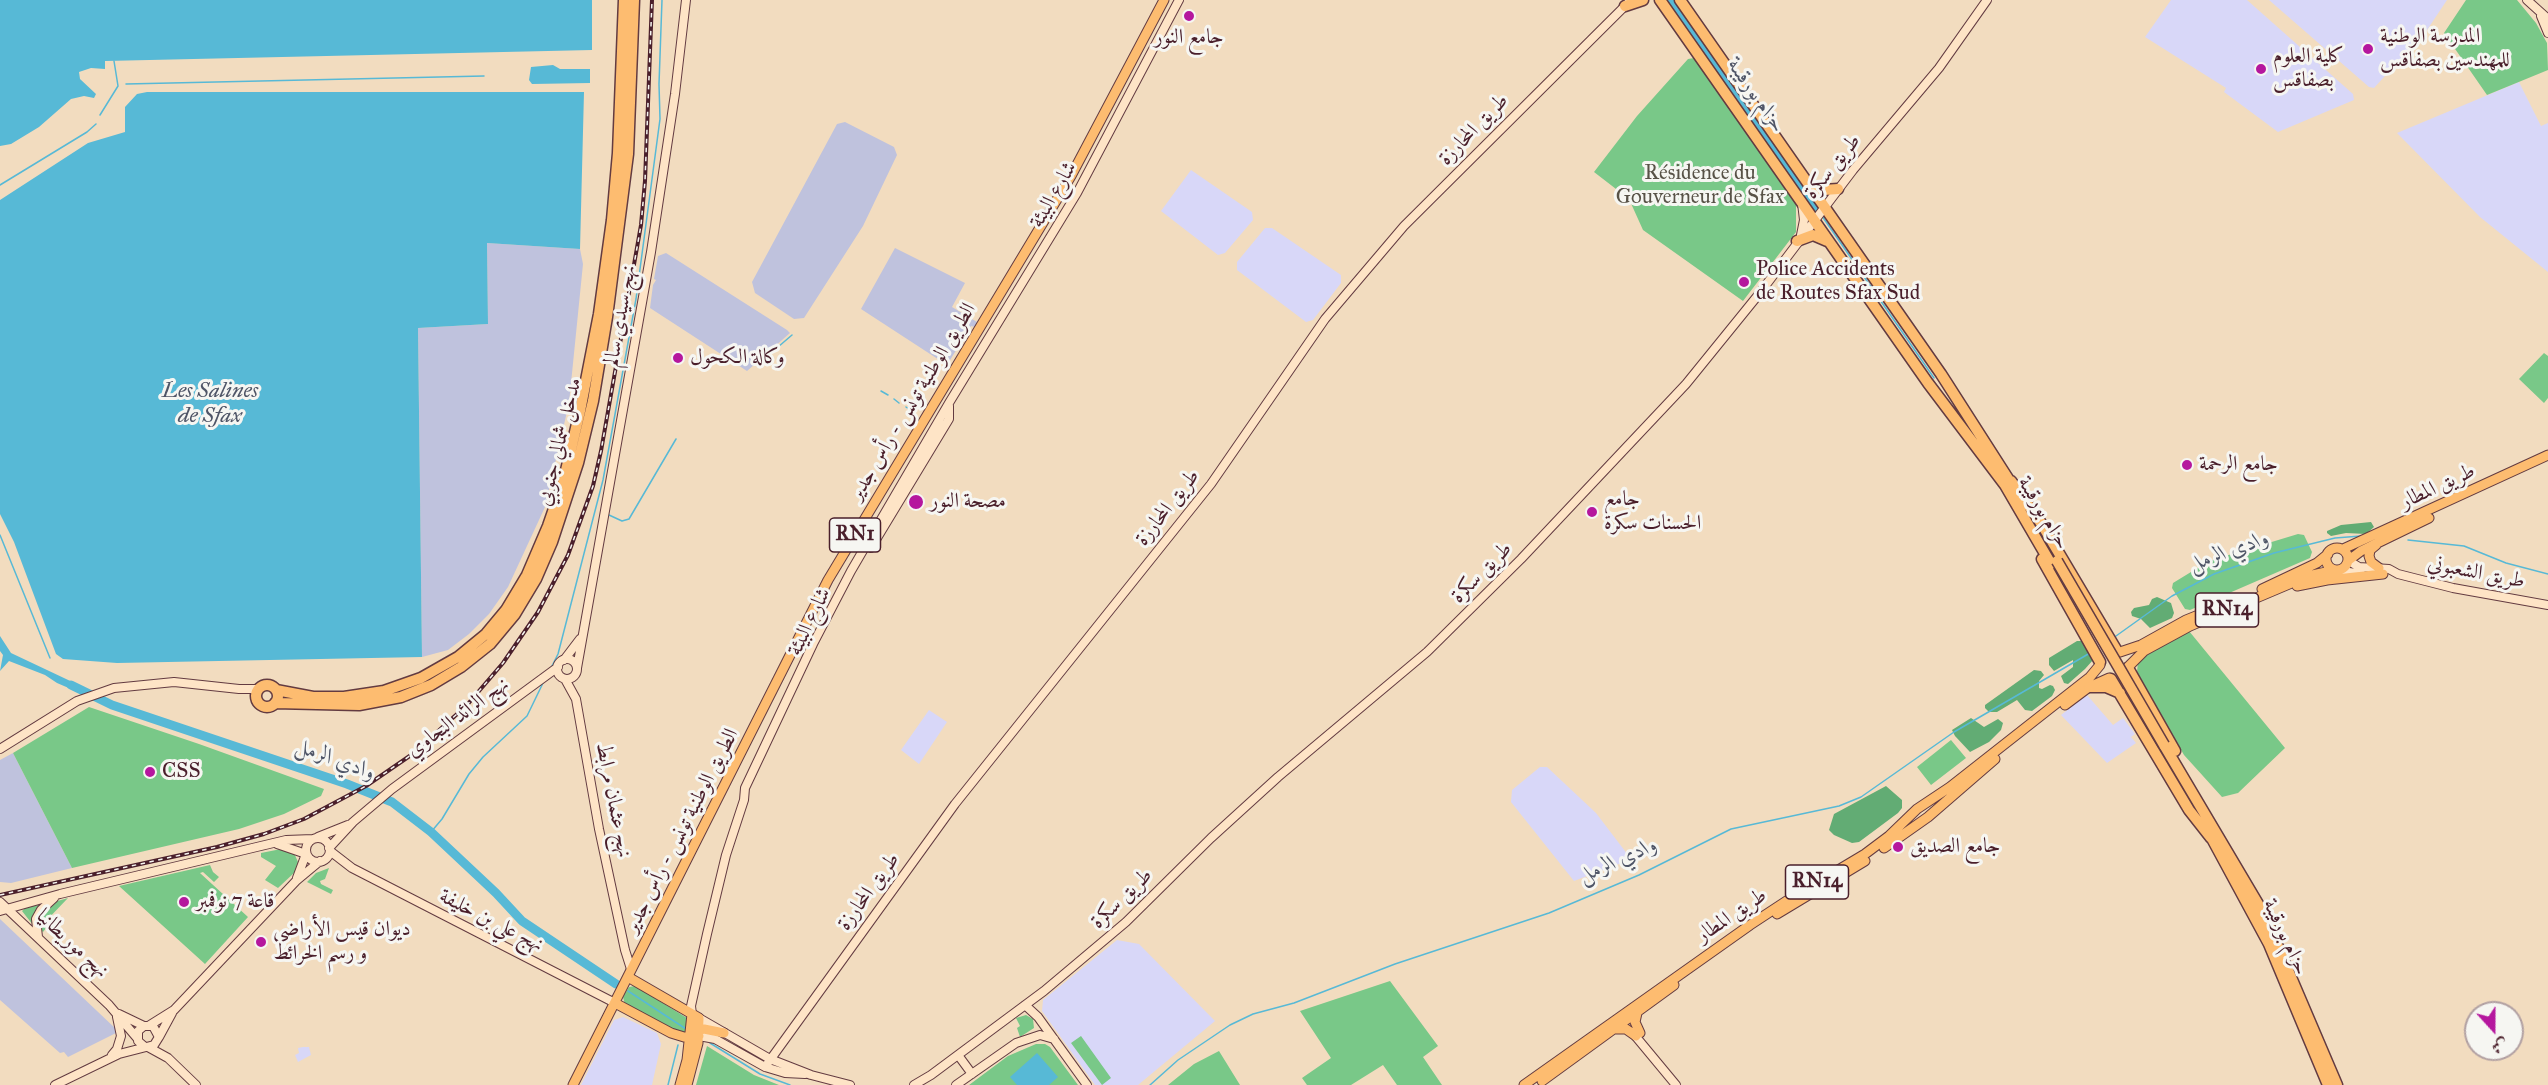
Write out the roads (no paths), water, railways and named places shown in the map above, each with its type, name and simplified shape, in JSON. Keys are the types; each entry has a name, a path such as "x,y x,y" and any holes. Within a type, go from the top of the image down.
{"highway":[{"name":"مدخل شمالي جنوبي","path":"276,690 304,696 344,697 384,691 421,678 458,657 486,634 506,610 527,575 551,519 565,474 599,314 616,187 624,0"},
{"name":"مدخل شمالي جنوبي","path":"275,704 359,705 401,697 431,685 461,667 494,639 515,614 536,579 552,542 578,463 588,422 607,317 628,154 634,0"},
{"path":"1628,3 1643,0"},
{"path":"1648,0 1662,2"},
{"name":"حزام بورقيبة","path":"1680,0 1941,374 2004,472 2161,746 2217,840 2251,890 2277,942 2337,1085"},
{"name":"حزام بورقيبة","path":"1662,2 1815,219 1828,242 1991,467 2054,562"},
{"path":"1811,186 1824,190 1838,189"},
{"path":"1799,239 1815,235 1828,242"},
{"path":"1991,467 2100,664"},
{"path":"2004,472 2041,523 2118,652"},
{"path":"2128,668 2207,806 2217,840"},
{"path":"2110,679 2189,810 2217,840"},
{"path":"269,685 276,690 278,695 275,704 267,707 259,705 255,697 258,689 269,685"},
{"path":"2089,687 2106,687 2120,693"},
{"name":"حزام بورقيبة","path":"2217,840 2269,945 2328,1085"}],"main road":[{"name":"الطريق الوطنية تونس - رأس جدير","path":"573,1085 828,580 1071,176 1164,0"},
{"name":"طريق المطار","path":"2343,549 2548,455"},
{"name":"طريق المطار","path":"2349,560 2379,542 2548,461"},
{"path":"2379,542 2370,550 2369,556 2371,562 2381,571"},
{"name":"RN14","path":"2118,652 2141,645 2186,620 2310,567 2334,548 2343,549"},
{"path":"2343,549 2349,560"},
{"path":"2328,554 2327,564 2336,570"},
{"name":"RN14","path":"2128,668 2144,651 2170,636 2308,576 2344,568 2349,560"},
{"path":"2257,598 2316,581 2381,571"},
{"path":"2118,652 2127,659 2128,668 2123,676 2110,679 2102,673 2100,664 2107,653 2118,652"},
{"name":"طريق المطار","path":"1524,1085 1557,1067 1615,1029 1627,1016 1747,933 1869,859 1906,833 1938,801 2054,709 2090,677 2100,664"},
{"name":"طريق المطار","path":"2054,709 2089,687 2110,679"},
{"name":"طريق المطار","path":"1535,1085 1788,900 1865,854 1889,836 1900,824 1938,801"},
{"path":"1900,824 1906,833"},
{"path":"632,969 646,986"},
{"path":"632,969 646,986 696,1016 696,1035 687,1085"},
{"path":"615,1003 671,1033 685,1049 687,1059"},
{"path":"1627,1016 1635,1022 1638,1035"},
{"path":"671,1033 696,1035 711,1029 724,1033"},
{"path":"1615,1029 1626,1029 1638,1035"},
{"path":"680,1085 696,1035"}],"street":[{"name":"نهج سيدي سالم","path":"577,671 651,252 675,94 686,0"},
{"name":"شارع البيئة","path":"696,1016 691,1006 726,855 744,800 855,573 949,419 949,403 1077,194 1179,0"},
{"name":"طريق سكرة","path":"914,1085 1044,991 1126,922 1211,838 1278,777 1403,674 1496,584 1686,384 1838,189 1939,68 1987,0"},
{"path":"2527,0 2548,20"},
{"name":"طريق المحارزة","path":"765,1067 955,804 1211,484 1325,319 1404,225 1628,3"},
{"path":"2540,13 2548,33"},
{"path":"1838,189 1833,206 1838,226"},
{"path":"1799,239 1804,220 1802,203"},
{"name":"طريق الشعبوني","path":"2349,560 2359,567 2381,571"},
{"name":"طريق الشعبوني","path":"2336,570 2381,571 2389,569 2398,574 2485,595 2548,605"},
{"name":"نهج سيدي سالم","path":"561,663 582,636"},
{"path":"573,661 577,671 572,678 564,678 558,673 561,663 573,661"},
{"name":"نهج الرائد البجاوي","path":"329,849 353,822 392,789 561,663"},
{"name":"نهج عثمان مرابط","path":"577,671 578,707"},
{"name":"نهج عثمان مرابط","path":"564,678 574,692 578,707 599,829 632,969"},
{"name":"نهج الرائد البجاوي","path":"529,688 545,680 564,678"},
{"path":"0,750 70,704 99,692 132,684 164,682 258,689"},
{"name":"نهج الرائد البجاوي","path":"315,838 353,822"},
{"path":"296,881 306,854 306,847 315,838"},
{"path":"2,906 286,840 324,839 329,849 321,861 296,881 174,1010 154,1045 119,1054 55,1085"},
{"path":"270,844 282,844 306,854 314,861 321,861"},
{"name":"نهج علي بن خليفة","path":"329,849 352,868 615,1003"},
{"name":"نهج علي بن خليفة","path":"321,861 352,868"},
{"path":"38,938 36,925 38,914 46,904 60,894"},
{"name":"نهج موريطانيا","path":"2,906 117,1012 137,1038"},
{"path":"1030,1038 1037,1031 1037,1000 1044,991"},
{"path":"1028,1003 1087,1085"},
{"path":"174,1010 138,1031 137,1038 146,1047 168,1058 196,1085"},
{"path":"1013,1014 1022,1010 1036,1013"},
{"path":"110,1058 117,1049 121,1036 117,1012"},
{"name":"نهج موريطانيا","path":"117,1012 147,1026"},
{"path":"696,1016 770,1059 811,1075 850,1085"},
{"path":"1627,1016 1638,1035 1676,1085"},
{"path":"147,1026 158,1030 168,1058"},
{"path":"696,1035 715,1038 765,1067 786,1073 811,1075"},
{"path":"956,1085 1001,1052 1030,1038 1045,1035 1054,1039"},
{"path":"119,1054 137,1038"},
{"path":"958,1055 972,1074"}],"water":[{"path":"0,0 592,0 592,50 105,61 105,69 91,68 79,72 80,79 96,94 94,98 84,96 71,99 39,127 11,144 0,146"},
{"path":"1664,0 1677,0 1821,205 1815,213"},
{"path":"553,65 560,69 590,69 590,83 532,84 529,80 531,67"},
{"name":"Les Salines de Sfax","path":"147,92 584,92 580,249 487,243 488,324 418,328 422,657 117,663 63,659 56,654 14,542 0,514 0,200 88,143 125,132 125,107 137,94"},
{"path":"0,636 11,653 83,687 82,690 78,692 45,675 9,661 0,671 3,655 0,651"},
{"path":"1037,1053 1058,1077 1049,1085 1017,1085 1010,1077"}],"waterway":[{"path":"551,668 558,654 603,480 636,299 660,119 662,0"},
{"path":"100,115 118,86 114,61"},
{"path":"126,84 484,76"},
{"path":"0,185 87,132 96,124"},
{"name":"حزام بورقيبة","path":"1822,216 1934,378"},
{"path":"757,365 792,335"},
{"path":"881,391 888,395"},
{"path":"894,399 899,403"},
{"path":"906,407 913,412"},
{"path":"609,515 622,521 629,519 676,439"},
{"path":"0,535 50,658"},
{"name":"وادي الرمل","path":"2116,636 2172,596 2214,574 2274,553 2335,538 2361,536"},
{"name":"وادي الرمل","path":"2408,540 2464,546 2506,563 2548,574"},
{"name":"وادي الرمل","path":"1150,1085 1178,1060 1230,1025 1253,1014 1294,1003 1395,964 1549,913 1639,875 1731,829 1839,806 1861,797 1954,732 2090,653"},
{"path":"431,832 442,819 469,774 483,757 527,716 543,683"},
{"name":"وادي الرمل","path":"71,685 112,705 347,784 392,802 431,832 496,893 522,921 616,984"},
{"name":"وادي الرمل","path":"628,991 686,1029"},
{"name":"وادي الرمل","path":"710,1043 760,1074 790,1085"},
{"path":"668,1085 678,1045"}],"railway":[{"path":"0,895 217,847 264,834 304,819 366,786 414,753 467,705 503,663 538,612 568,555 593,486 601,451 641,225 645,181 652,0"}],"place":[{"name":"جامع النور","path":"1189,16"},
{"name":"المدرسة الوطنية للمهندسين بصفاقس","path":"2368,49"},
{"name":"كلية العلوم بصفاقس","path":"2261,69"},
{"name":"Police Accidents de Routes Sfax Sud","path":"1744,282"},
{"name":"وكالة الكحول","path":"678,358"},
{"name":"جامع الرحمة","path":"2187,465"},
{"name":"مصحة النور","path":"916,502"},
{"name":"جامع الحسنات سكرة","path":"1592,512"},
{"name":"CSS","path":"150,772"},
{"name":"جامع الصديق","path":"1898,847"},
{"name":"قاعة 7 نوفمبر","path":"184,902"},
{"name":"ديوان قيس الأراضي و رسم الخرائط","path":"261,942"}],"park label":[{"name":"Résidence du Gouverneur de Sfax","path":"1700,186"}]}
